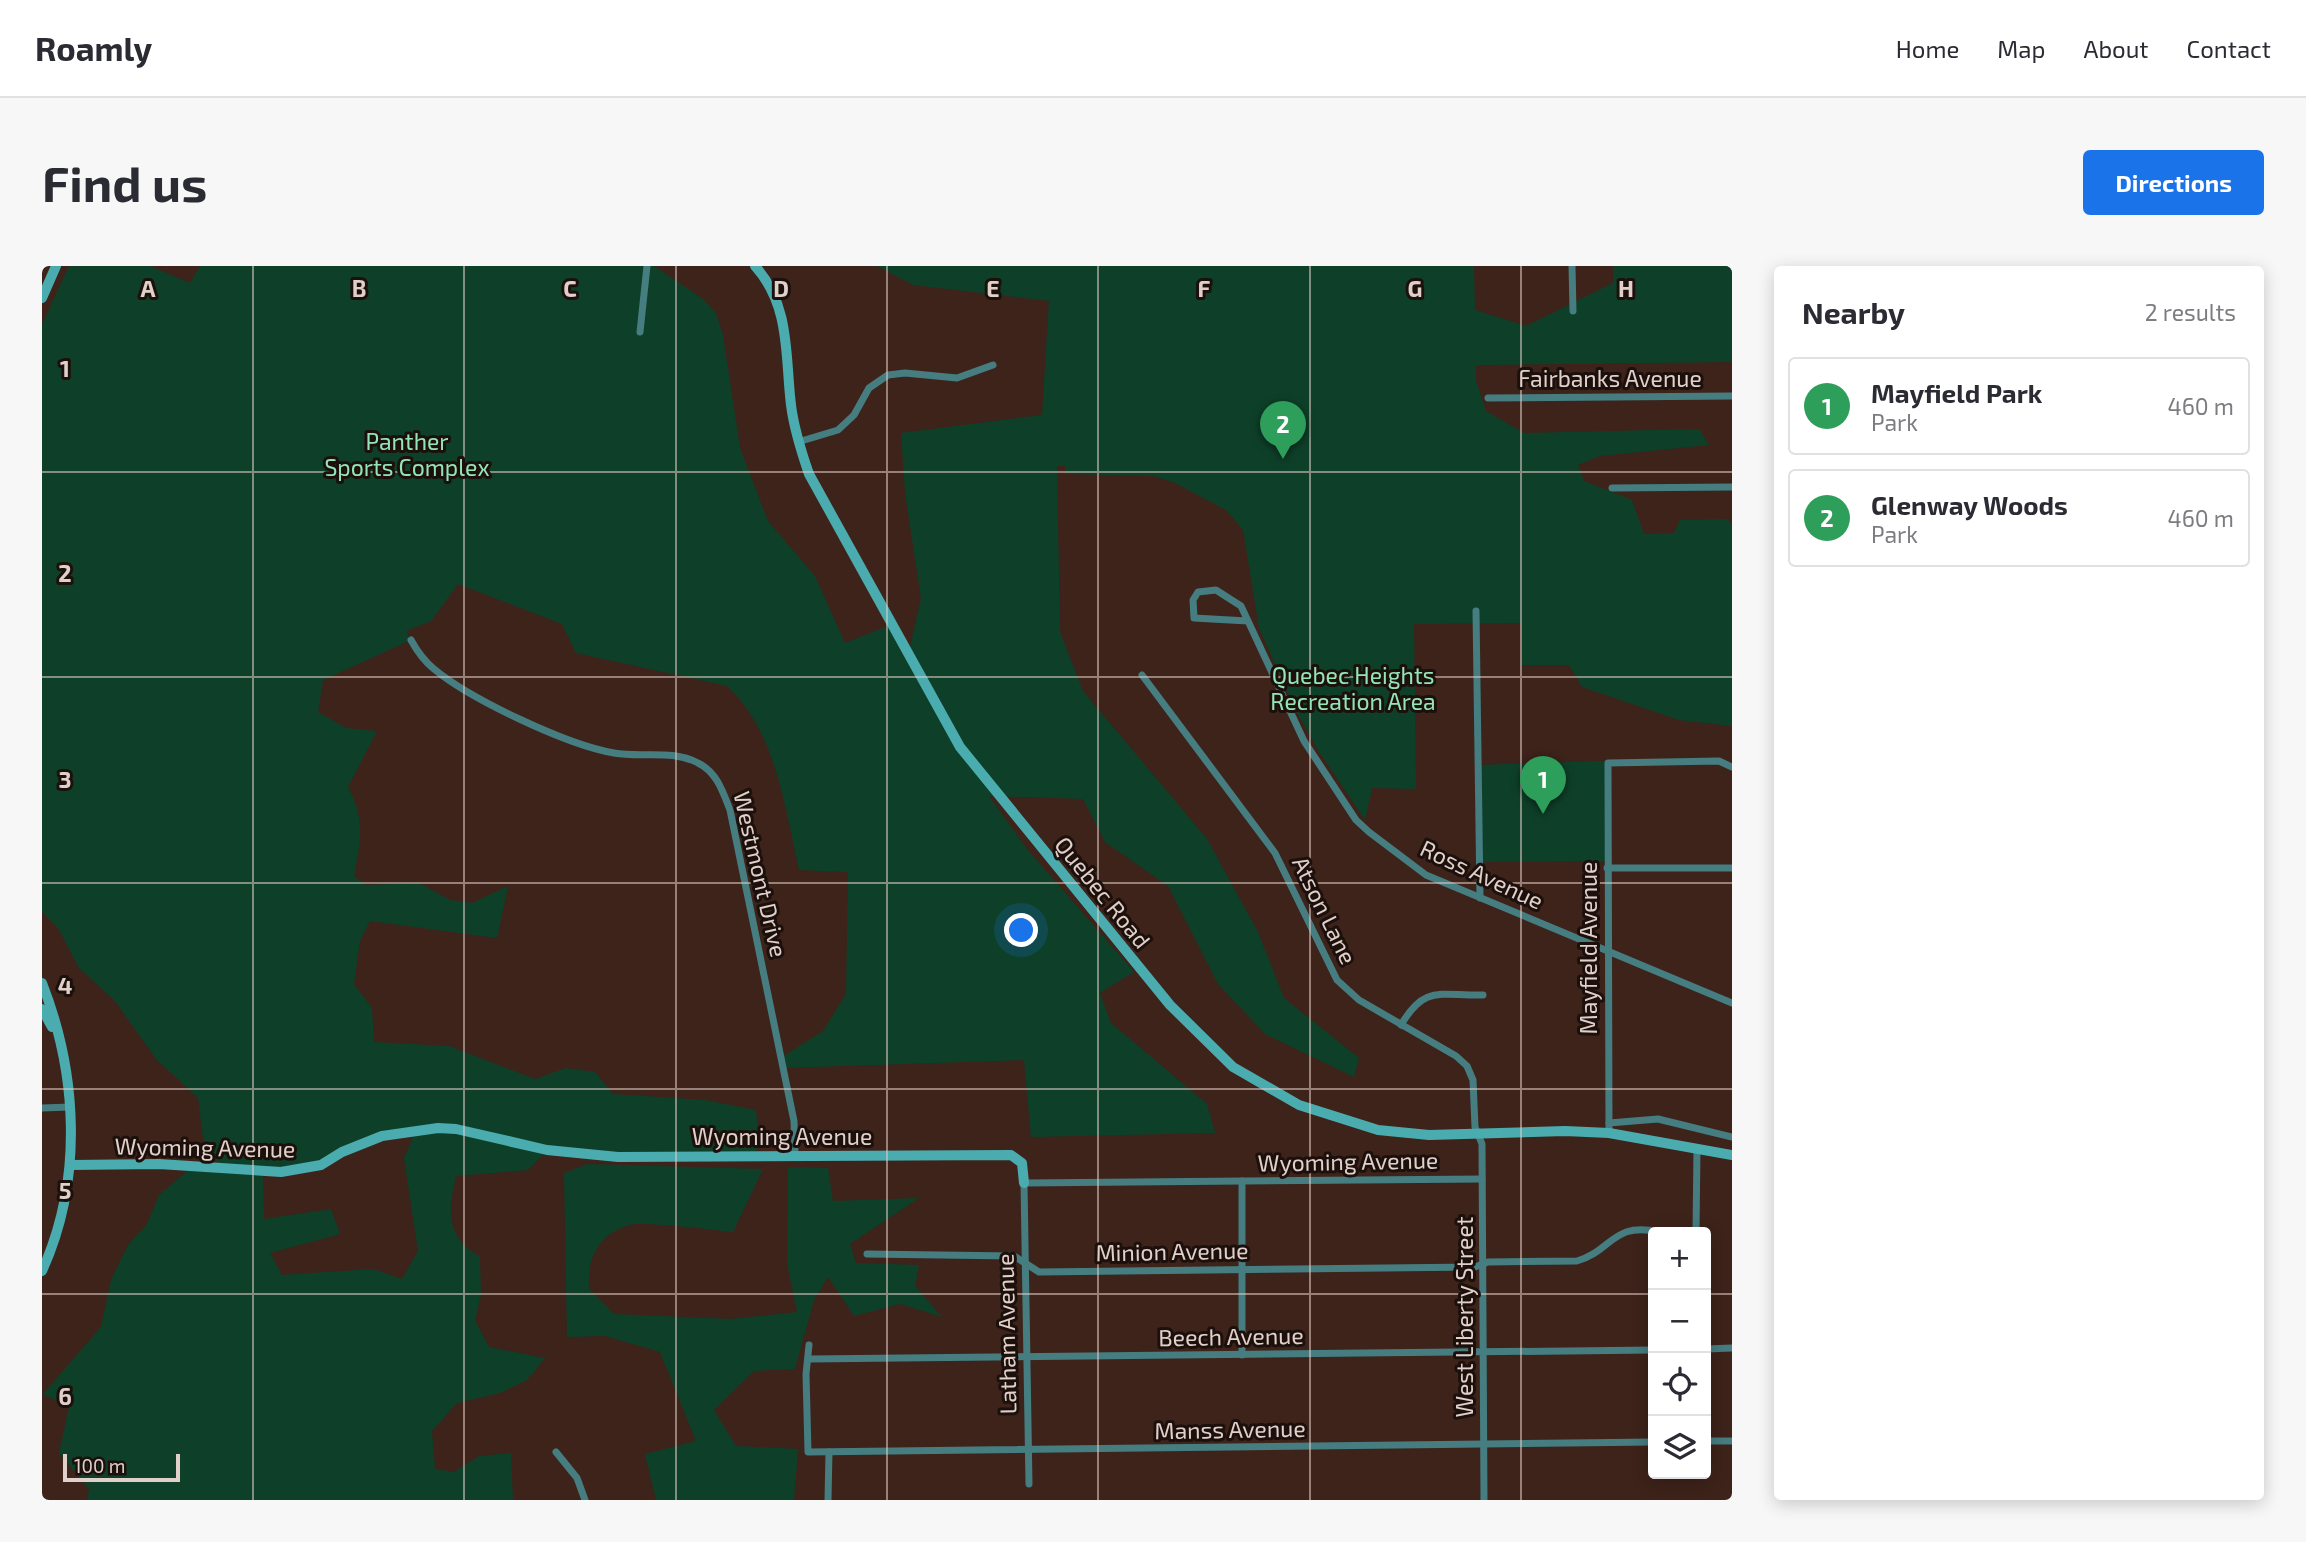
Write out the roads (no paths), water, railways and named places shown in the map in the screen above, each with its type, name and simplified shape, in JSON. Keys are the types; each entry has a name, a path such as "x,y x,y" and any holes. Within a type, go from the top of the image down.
{"street":[{"path":"42,298 56,266"},
{"path":"640,332 647,266"},
{"name":"Quebec Road","path":"755,266 774,295 785,326 798,442 818,495 956,740 1190,1027 1233,1067 1254,1082 1326,1116 1403,1133 1564,1131 1609,1128 1658,1119 1732,1137"},
{"path":"1572,266 1573,311"},
{"path":"798,442 838,430 854,415 869,388 888,375 905,373 957,378 993,365"},
{"name":"Fairbanks Avenue","path":"1488,398 1732,396"},
{"path":"1612,488 1732,487"},
{"name":"Ross Avenue","path":"1248,621 1194,618 1193,600 1198,592 1205,591 1227,594 1241,606 1248,621 1304,741 1356,820 1417,869 1732,1003"},
{"path":"1476,611 1480,898"},
{"name":"Westmont Drive","path":"411,640 431,667 450,681 537,725 611,752 686,758 703,765 718,780 730,810 782,1057 794,1121 795,1155"},
{"name":"Atson Lane","path":"1142,675 1275,853 1337,979 1359,1000 1456,1056 1467,1066 1473,1080 1478,1134"},
{"name":"Mayfield Avenue","path":"1609,1128 1606,950 1608,763 1719,761 1731,765"},
{"path":"1607,868 1732,869"},
{"path":"42,983 58,1038 70,1107 71,1165 60,1224 42,1271"},
{"path":"1401,1025 1415,1002 1425,996 1483,995"},
{"path":"42,1009 58,1038"},
{"path":"42,1108 70,1107"},
{"name":"Wyoming Avenue","path":"71,1165 154,1164 281,1172 321,1165 342,1152 382,1136 438,1128 456,1129 547,1150 618,1157 1011,1155 1022,1163 1024,1183 1482,1179"},
{"name":"Quebec Road","path":"1609,1128 1732,1155"},
{"name":"West Liberty Street","path":"1478,1134 1482,1144 1484,1500"},
{"path":"1696,1227 1697,1148"},
{"path":"1242,1181 1242,1355"},
{"name":"Latham Avenue","path":"1024,1183 1029,1484"},
{"name":"Minion Avenue","path":"867,1254 1014,1256 1039,1272 1483,1265 1488,1262 1577,1261 1589,1257 1622,1232 1648,1230"},
{"path":"809,1345 809,1359"},
{"path":"1711,1349 1732,1348"},
{"name":"Beech Avenue","path":"809,1359 1648,1350"},
{"name":"Manss Avenue","path":"809,1359 806,1374 808,1452 1648,1442"},
{"path":"1711,1441 1732,1441"},
{"path":"556,1452 577,1478 585,1500"},
{"path":"828,1500 829,1452"}],"place":[{"name":"Glenway Woods","path":"1283,459"},
{"name":"Mayfield Park","path":"1543,814"}],"park label":[{"name":"Panther Sports Complex","path":"407,454"},
{"name":"Quebec Heights Recreation Area","path":"1353,688"}]}
